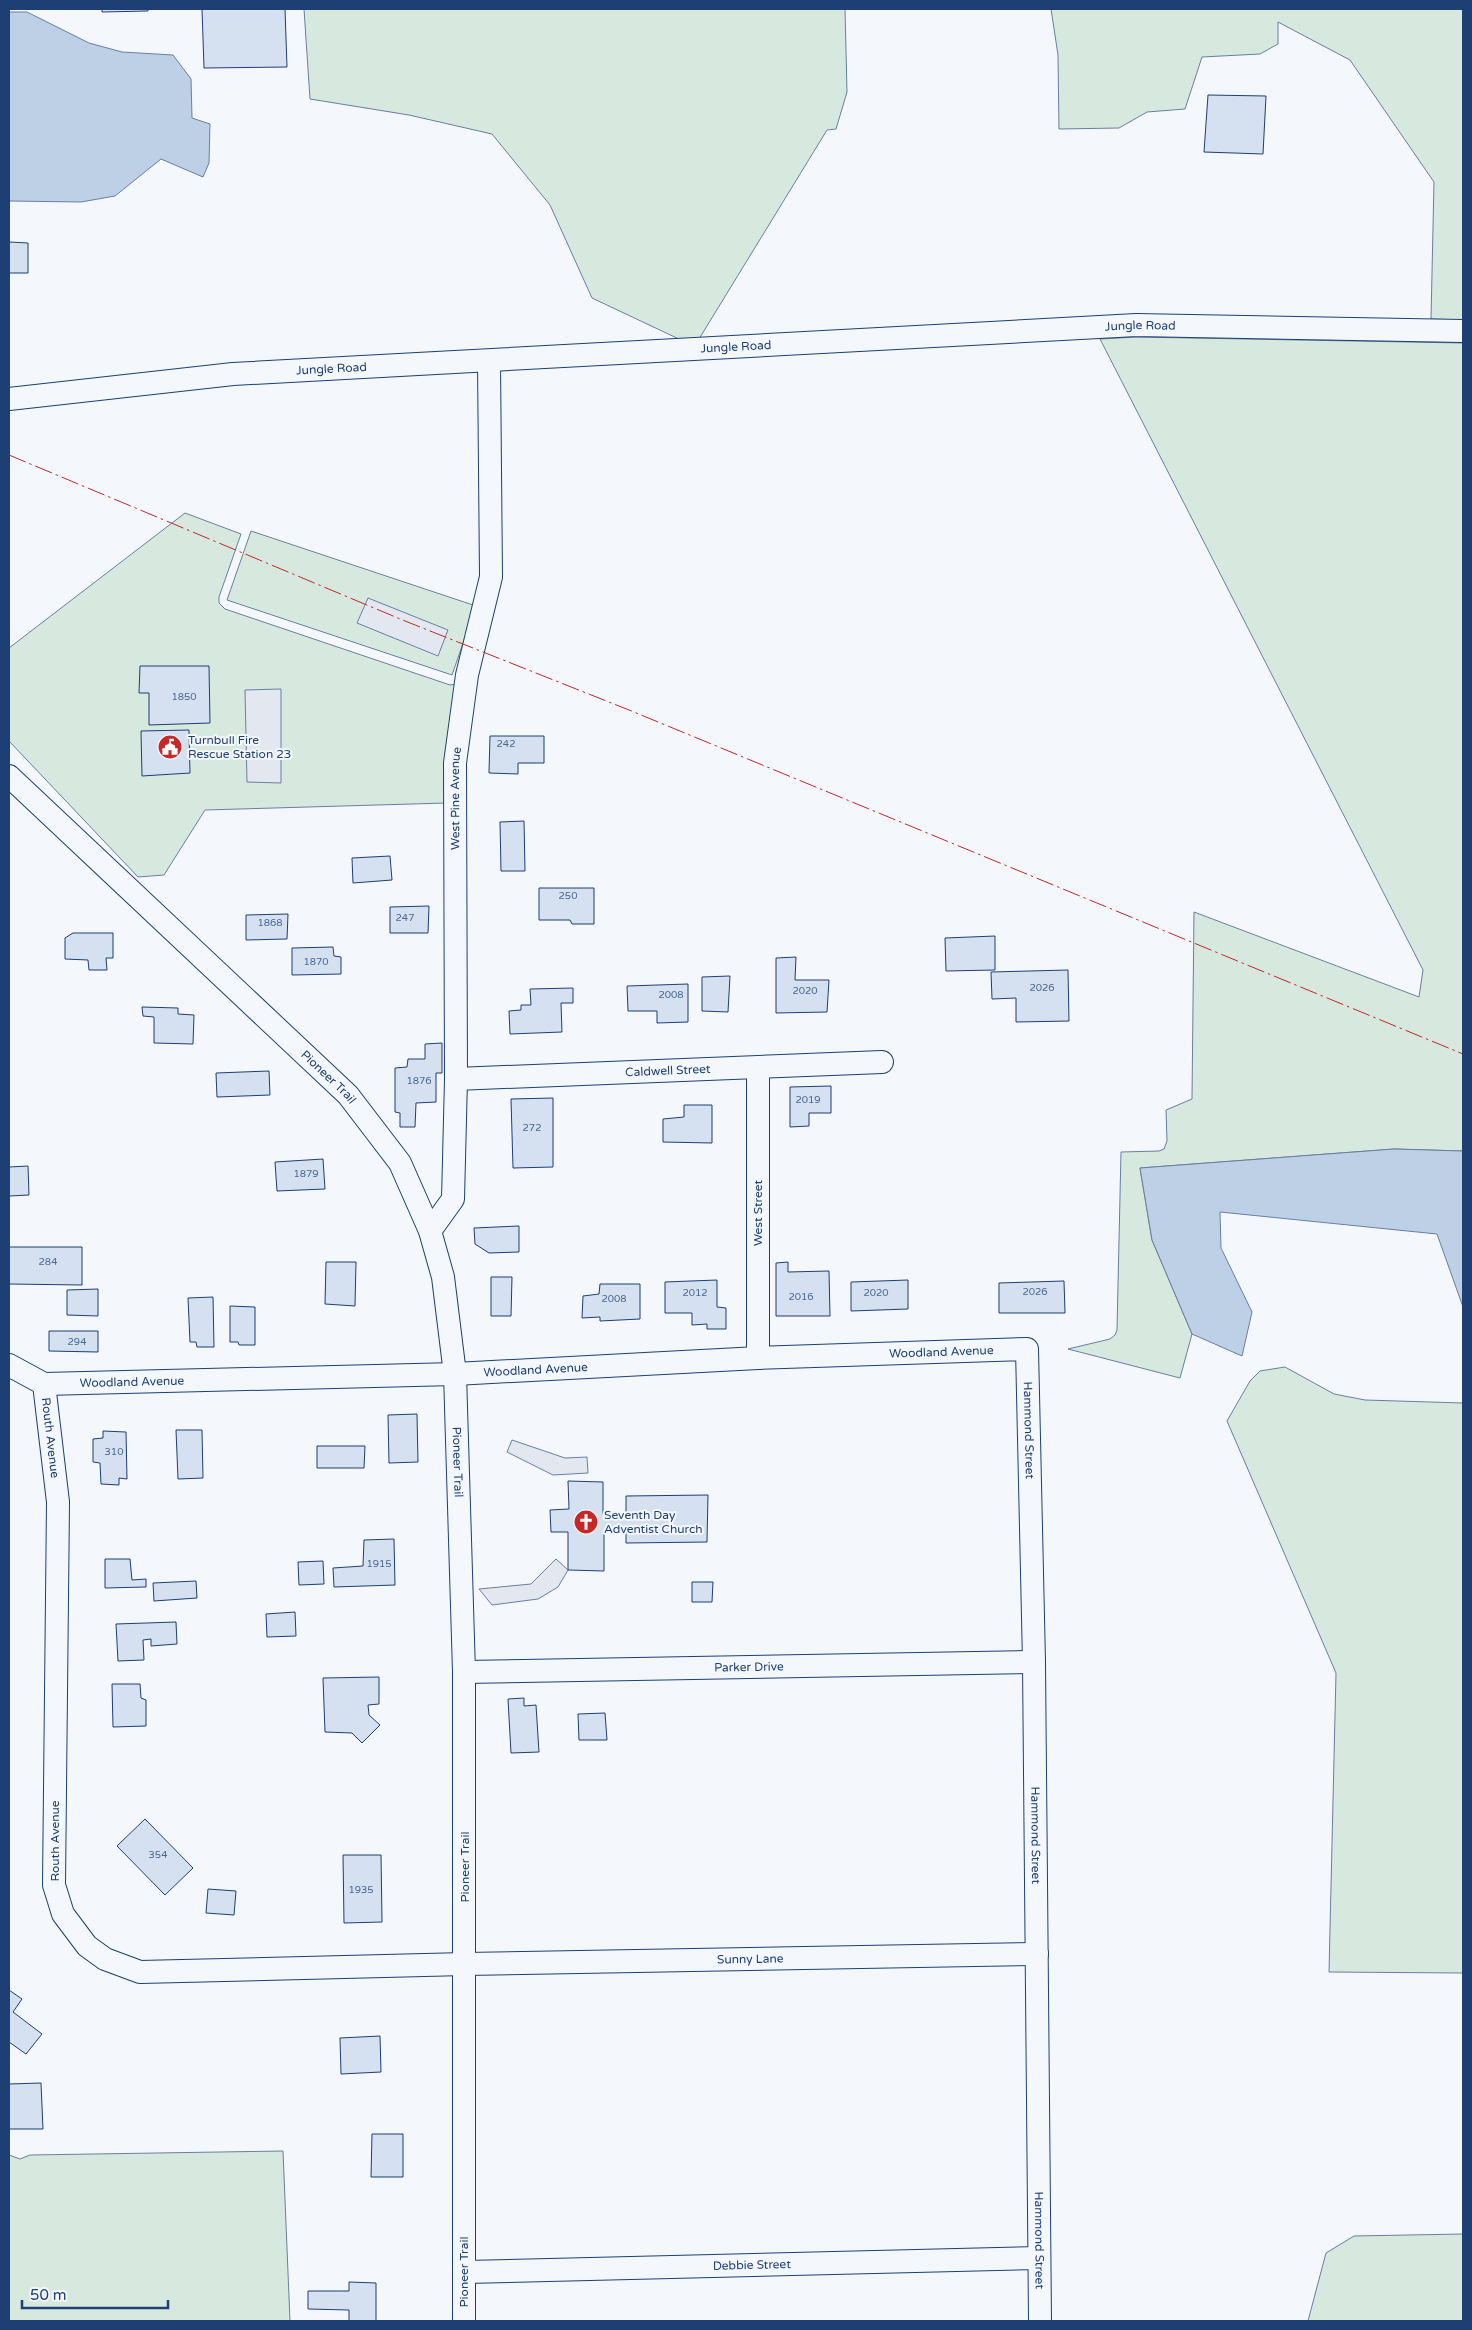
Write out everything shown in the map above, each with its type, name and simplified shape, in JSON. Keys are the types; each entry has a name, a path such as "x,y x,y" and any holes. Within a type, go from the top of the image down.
{"street":[{"name":"Jungle Road","path":"9,399 232,374 489,362 1136,325 1463,331"},
{"name":"West Pine Avenue","path":"430,1231 453,1199 456,1079 455,763 467,675 491,577 489,362"},
{"name":"Pioneer Trail","path":"9,776 348,1095 400,1163 430,1231 443,1277 455,1374 464,1672 464,2321"},
{"name":"Caldwell Street","path":"456,1079 882,1062"},
{"name":"West Street","path":"758,1068 758,1358"},
{"name":"Woodland Avenue","path":"44,1384 455,1374 758,1358 1027,1349"},
{"name":"Hammond Street","path":"1027,1349 1034,1662 1040,2321"},
{"name":"Routh Avenue","path":"9,1365 44,1384 58,1502 54,1885 63,1914 87,1946 105,1959 140,1972 465,1964"},
{"name":"Parker Drive","path":"464,1672 1034,1662"},
{"name":"Sunny Lane","path":"465,1964 1037,1954"},
{"name":"Debbie Street","path":"464,2272 1039,2258"}],"shaded area":[{"path":"304,9 845,9 847,92 836,129 827,130 699,339 681,340 592,298 550,205 492,134 409,115 310,99"},
{"path":"1051,9 1463,9 1463,320 1431,319 1434,182 1350,60 1278,22 1278,44 1260,54 1202,57 1185,109 1147,112 1119,128 1059,129 1058,55"},
{"path":"1136,337 1463,343 1463,1151 1394,1149 1140,1168 1152,1240 1192,1334 1180,1378 1068,1349 1110,1339 1117,1330 1121,1152 1159,1151 1164,1149 1167,1141 1166,1110 1192,1099 1194,912 1419,997 1423,970 1100,339"},
{"path":"185,513 241,534 219,597 219,603 225,609 450,685 456,684 446,803 205,810 164,875 138,877 9,741 9,648"},
{"path":"251,531 476,606 452,675 227,600"},
{"path":"368,598 448,630 438,656 357,623"},
{"path":"281,689 281,783 247,782 245,690"},
{"path":"1285,1367 1334,1394 1365,1400 1463,1403 1463,1973 1329,1972 1336,1673 1227,1421 1250,1381 1260,1371"},
{"path":"512,1440 565,1458 587,1457 588,1473 553,1475 507,1452"},
{"path":"556,1559 568,1570 558,1587 538,1599 492,1605 479,1589 531,1584"},
{"path":"283,2151 290,2321 9,2321 9,2155 20,2159 30,2155"},
{"path":"1463,2234 1463,2321 1308,2321 1326,2253 1354,2236"}],"water":[{"path":"9,12 27,12 89,43 122,52 173,55 191,79 192,118 210,124 209,163 203,177 161,159 115,196 81,202 9,201"},
{"path":"1394,1149 1463,1151 1463,1307 1437,1234 1220,1212 1221,1248 1252,1312 1242,1356 1192,1334 1152,1240 1140,1168"}],"building":[{"path":"102,9 148,9 148,11 102,12"},
{"path":"202,9 285,9 287,67 204,68"},
{"path":"1208,95 1266,96 1263,154 1204,152"},
{"path":"9,242 28,243 28,273 9,273"},
{"path":"140,666 209,666 210,723 149,725 149,693 139,693"},
{"path":"189,730 190,773 142,776 141,731"},
{"path":"490,736 544,736 544,763 518,763 518,774 489,773"},
{"path":"524,821 525,871 501,871 500,822"},
{"path":"390,856 392,880 353,883 352,858"},
{"path":"539,888 594,888 594,924 572,924 570,920 539,920"},
{"path":"429,906 428,933 390,933 390,907"},
{"path":"288,914 287,939 246,940 246,915"},
{"path":"73,933 113,933 113,958 106,958 107,970 89,970 88,960 65,959 65,938"},
{"path":"995,936 995,970 946,971 945,938"},
{"path":"333,947 334,956 341,957 341,974 292,975 292,948"},
{"path":"796,957 795,980 829,980 827,1012 776,1013 776,958"},
{"path":"1068,970 1069,1021 1016,1022 1016,998 992,999 991,972"},
{"path":"730,976 728,1012 702,1011 702,977"},
{"path":"688,984 688,1022 657,1023 657,1011 628,1011 627,986"},
{"path":"573,988 573,1003 561,1003 562,1032 510,1034 509,1011 521,1010 521,1005 531,1005 530,989"},
{"path":"142,1007 178,1008 178,1014 194,1015 193,1044 154,1043 154,1017 143,1016"},
{"path":"442,1043 442,1073 436,1073 436,1102 416,1103 415,1127 400,1127 400,1113 395,1112 395,1068 407,1067 408,1059 425,1059 425,1044"},
{"path":"269,1071 270,1095 217,1097 216,1073"},
{"path":"831,1086 831,1113 809,1113 809,1126 790,1127 790,1087"},
{"path":"553,1098 553,1167 513,1168 511,1099"},
{"path":"684,1105 712,1105 712,1143 663,1142 663,1119 684,1117"},
{"path":"323,1159 325,1189 277,1191 275,1162"},
{"path":"28,1166 29,1195 9,1196 9,1167"},
{"path":"519,1226 519,1252 489,1253 475,1244 474,1228"},
{"path":"9,1247 82,1247 82,1285 9,1284"},
{"path":"326,1262 356,1262 355,1306 325,1304"},
{"path":"788,1262 788,1272 829,1271 830,1316 776,1316 776,1263"},
{"path":"491,1277 512,1277 511,1316 491,1316"},
{"path":"717,1280 717,1307 726,1308 726,1329 707,1329 707,1324 692,1325 692,1313 665,1313 665,1282"},
{"path":"908,1280 908,1309 851,1311 851,1282"},
{"path":"1064,1281 1065,1313 999,1313 999,1283"},
{"path":"600,1284 640,1284 640,1319 600,1321 600,1317 582,1318 583,1296 599,1294"},
{"path":"98,1289 98,1316 67,1315 67,1290"},
{"path":"213,1297 214,1347 197,1347 196,1342 190,1342 188,1298"},
{"path":"230,1306 255,1307 255,1345 239,1345 238,1342 230,1342"},
{"path":"49,1331 98,1331 98,1352 49,1351"},
{"path":"417,1414 418,1462 389,1463 388,1415"},
{"path":"176,1430 202,1430 203,1478 178,1479"},
{"path":"103,1431 126,1432 127,1479 119,1478 119,1485 101,1484 100,1463 93,1462 93,1439 103,1438"},
{"path":"317,1446 365,1446 364,1468 317,1468"},
{"path":"568,1481 603,1482 603,1514 626,1514 626,1496 708,1495 707,1542 626,1543 626,1530 604,1531 604,1571 568,1570 568,1532 551,1532 550,1510 569,1509"},
{"path":"394,1539 395,1585 334,1587 333,1568 363,1566 364,1540"},
{"path":"105,1559 130,1559 132,1580 146,1579 146,1587 105,1588"},
{"path":"323,1561 324,1584 299,1585 298,1562"},
{"path":"196,1581 197,1598 154,1601 153,1583"},
{"path":"692,1582 713,1582 712,1602 692,1602"},
{"path":"295,1612 296,1636 267,1637 266,1614"},
{"path":"176,1622 177,1644 151,1646 151,1639 143,1640 144,1660 118,1661 116,1624"},
{"path":"379,1677 379,1704 368,1705 369,1715 380,1725 362,1743 352,1733 325,1732 323,1678"},
{"path":"112,1684 140,1684 141,1698 146,1700 146,1726 113,1727"},
{"path":"524,1698 524,1706 536,1705 539,1752 511,1753 508,1699"},
{"path":"605,1713 607,1740 579,1740 578,1714"},
{"path":"145,1819 193,1868 165,1895 117,1846"},
{"path":"343,1855 381,1855 382,1922 344,1923"},
{"path":"208,1889 236,1891 234,1915 206,1913"},
{"path":"9,1990 22,1999 13,2012 42,2034 26,2054 9,2042"},
{"path":"380,2036 381,2072 341,2074 340,2038"},
{"path":"41,2083 43,2129 9,2129 9,2084"},
{"path":"372,2134 403,2134 403,2177 371,2177"},
{"path":"349,2282 376,2283 376,2321 349,2321 349,2310 308,2309 308,2291 349,2291"}],"power":[{"path":"9,455 405,621 629,710 1463,1054"}],"place":[{"name":"Turnbull Fire Rescue Station 23","path":"170,747"},
{"name":"Seventh Day Adventist Church","path":"586,1522"}]}
